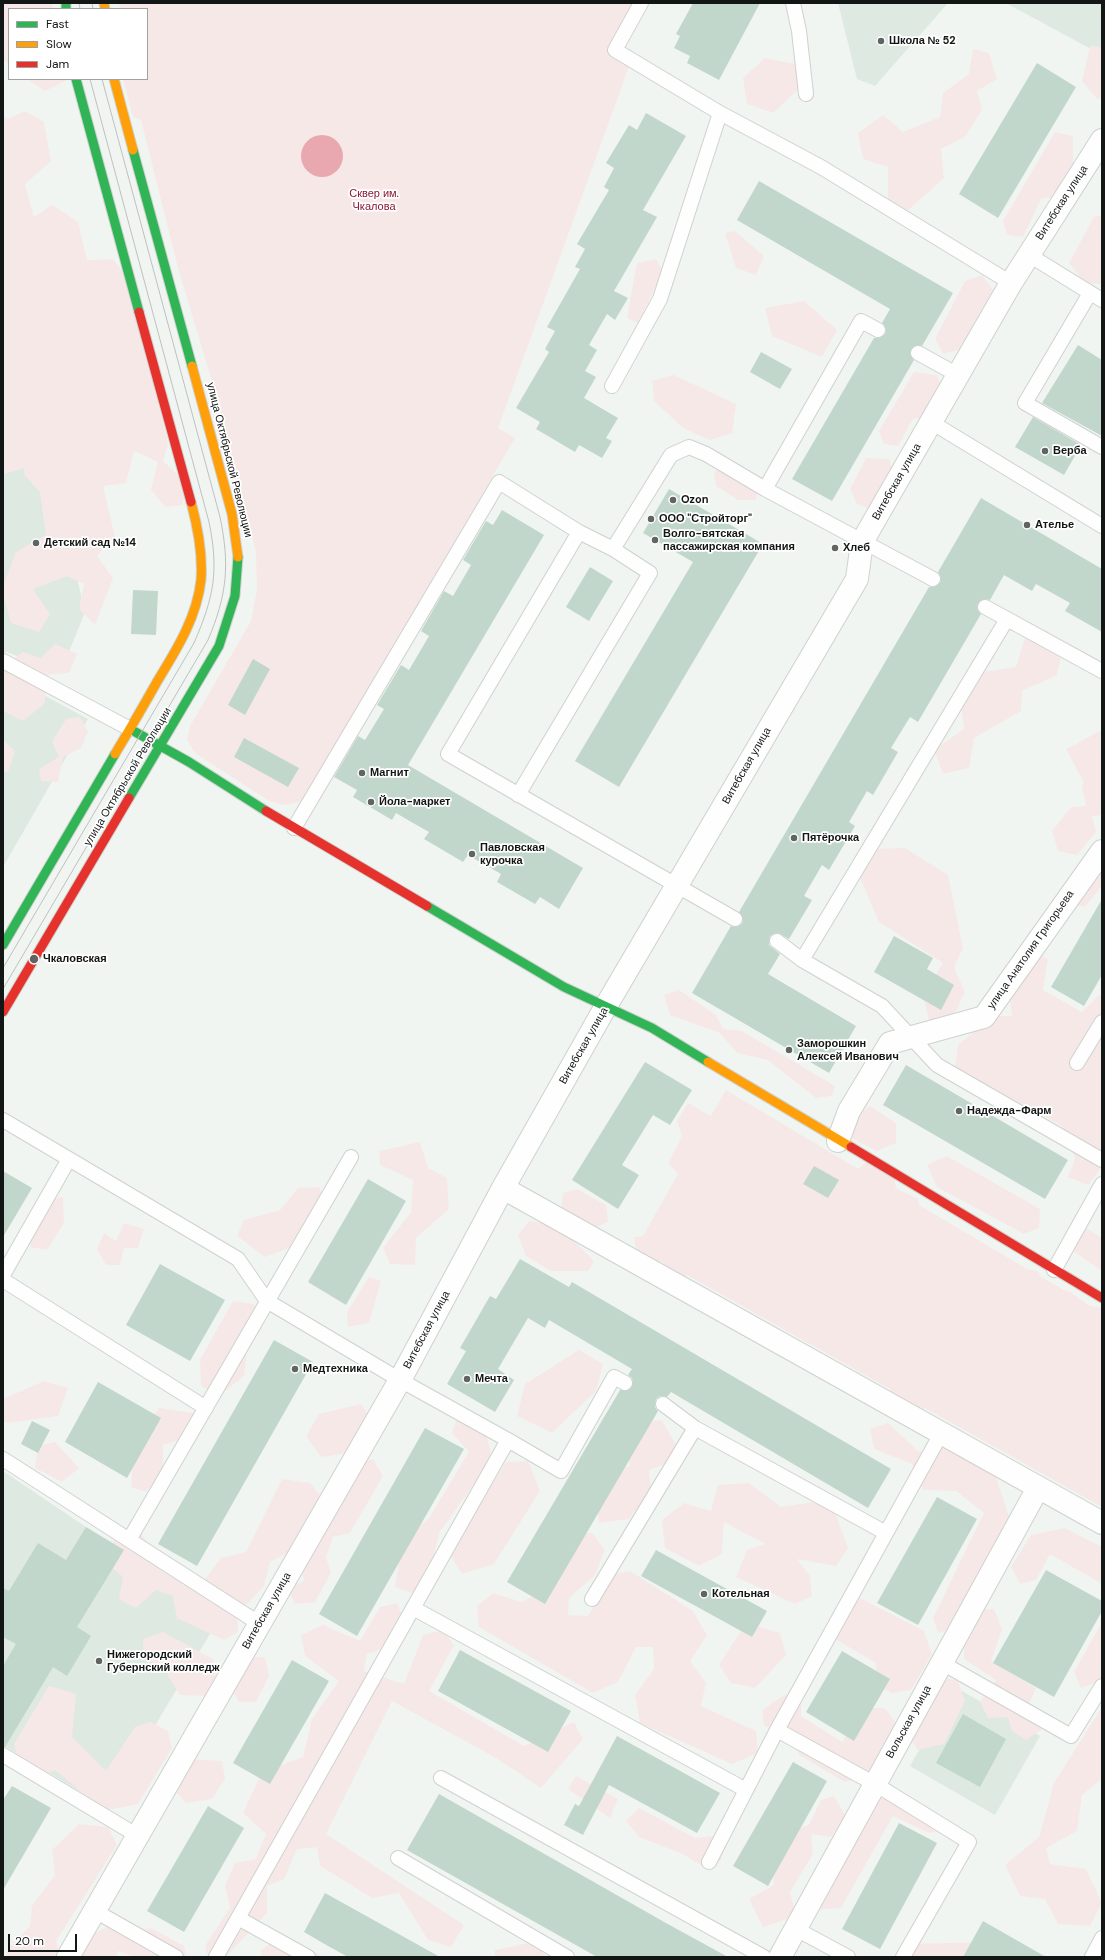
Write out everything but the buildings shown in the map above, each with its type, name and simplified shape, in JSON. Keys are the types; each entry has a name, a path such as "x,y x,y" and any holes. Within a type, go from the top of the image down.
{"main road":[{"name":"улица Октябрьской Революции","path":"3,944 166,670 193,615 200,589 202,547 197,523 76,80"},
{"name":"улица Октябрьской Революции","path":"3,1012 219,646 236,596 238,543 230,507 114,80"},
{"path":"130,729 189,762 294,828 564,987 652,1028 838,1141 1102,1298"}],"street":[{"name":"Витебская улица","path":"68,1957 400,1380 503,1188 606,1006 678,886 856,579 862,542 1011,283 1102,140"},
{"name":"улица Анатолия Григорьева","path":"838,1141 849,1111 890,1044 984,1017 1100,857"},
{"path":"503,1188 942,1432 1038,1488 1102,1523"},
{"name":"Вольская улица","path":"780,1957 1038,1488"}],"lane":[{"path":"641,3 615,50 720,113 821,167 1011,283"},
{"path":"793,3 799,31 806,94"},
{"path":"612,386 660,299 720,113"},
{"path":"1029,255 1096,296 1025,403 1102,447"},
{"path":"765,489 861,321 878,330"},
{"path":"918,353 958,375"},
{"path":"931,422 1083,507 1102,526"},
{"path":"613,549 671,455 689,447 706,454 765,489 933,579"},
{"path":"294,828 499,482 579,532 613,549 650,573 518,795"},
{"path":"579,532 448,754 735,918"},
{"path":"985,607 1102,671"},
{"path":"802,960 1007,619"},
{"path":"3,661 130,729"},
{"path":"777,941 802,960 882,1006 937,1065 1102,1160"},
{"path":"1077,1063 1102,1022"},
{"path":"3,1120 238,1259 267,1301 400,1380 561,1471 614,1377 625,1382"},
{"path":"129,1540 351,1156"},
{"path":"3,1275 68,1159"},
{"path":"1054,1270 1102,1184"},
{"path":"3,1280 206,1408"},
{"path":"663,1404 695,1428 886,1533"},
{"path":"592,1600 695,1428"},
{"path":"709,1862 777,1730 942,1432"},
{"path":"216,1957 508,1440"},
{"path":"3,1459 260,1624"},
{"path":"413,1608 746,1790"},
{"path":"942,1663 1071,1736 1102,1686"},
{"path":"777,1730 876,1784 969,1842 903,1957"},
{"path":"5,1761 138,1836"},
{"path":"441,1778 764,1957"},
{"path":"398,1858 568,1957"},
{"path":"95,1911 176,1957"},
{"path":"238,1918 308,1957"},
{"path":"796,1929 848,1957"},
{"path":"1092,1957 1102,1938"}],"shaded area":[{"name":"Школа № 52","path":"838,3 948,3 875,86 857,79"},
{"path":"1006,3 1102,3 1102,55"},
{"path":"322,135 337,141 343,156 337,171 322,177 307,171 301,156 307,141"},
{"name":"Детский сад №14","path":"49,460 85,612 60,674 7,652 3,653 3,474"},
{"path":"3,673 88,719 3,867"},
{"name":"Нижегородский Губернский колледж","path":"3,1471 86,1527 222,1614 106,1807 3,1745"},
{"path":"955,1687 1040,1736 995,1815 910,1766"}],"green space":[{"path":"3,3 52,3 53,8 8,8 8,64 3,58"},
{"name":"Сквер им. Чкалова","path":"118,3 633,3 609,48 630,64 498,428 515,438 311,787 300,802 284,805 269,801 195,753 187,740 190,726 251,621 257,590 256,552 220,408 178,268 141,120 133,117 123,80 148,80 148,8 120,8"},
{"path":"1090,46 1102,47 1102,98 1097,99 1082,81"},
{"path":"973,49 989,53 997,79 977,91 982,110 965,137 941,149 944,178 906,212 888,202 888,167 863,159 858,133 883,115 903,132 940,117 943,93 969,74"},
{"path":"765,58 795,64 799,89 773,113 747,104 743,78"},
{"path":"28,80 67,80 45,91"},
{"path":"25,111 44,122 51,161 25,184 34,217 52,205 78,222 87,260 113,259 128,278 168,443 163,461 188,484 182,505 165,507 151,490 158,462 134,451 126,483 103,486 115,537 97,556 113,578 95,625 79,609 84,584 67,576 33,589 50,614 39,632 11,623 3,594 3,586 16,552 46,535 40,492 25,476 24,468 3,474 3,116 7,119"},
{"path":"1055,132 1073,136 1073,175 1060,196 1041,199 1023,237 1007,235 1003,221"},
{"path":"1102,215 1102,282 1101,284 1085,283 1069,263 1094,217"},
{"path":"735,231 764,256 756,275 736,268 725,233"},
{"path":"656,259 663,271 638,323 627,318 637,263"},
{"path":"982,275 993,290 959,350 943,354 935,339 965,281"},
{"path":"804,301 837,330 822,357 772,336 765,308"},
{"path":"914,372 937,375 944,394 931,417 913,419 898,446 884,444 879,431"},
{"path":"674,375 736,404 732,433 710,440 683,428 654,401 652,381"},
{"path":"866,458 889,459 895,476 873,510 857,504 850,489"},
{"path":"732,463 759,479 756,500 738,500 716,486 714,472"},
{"path":"1047,630 1063,647 1057,675 1022,691 1021,711 974,738 969,768 943,774 934,750 964,729 961,706 983,672 1016,667 1025,638"},
{"path":"55,644 77,654 69,673 49,674 44,704 23,721 3,711 3,667 23,652 41,658"},
{"path":"80,717 88,731 81,748 63,757 58,782 41,781 39,769 59,757 52,742 66,719"},
{"path":"1102,730 1102,815 1092,816 1096,832 1077,855 1058,851 1052,831 1071,807 1086,806 1082,785 1084,783 1066,749"},
{"path":"3,740 15,751 8,772 3,772"},
{"path":"905,848 948,875 963,948 954,967 965,992 951,1022 930,1024 923,995 943,963 879,922 860,878 875,849"},
{"path":"1102,860 1102,886 1085,907 1070,904"},
{"path":"1034,953 1048,959 1043,990 1082,1012 1099,995 1102,997 1102,1167 1088,1185 1068,1177 1075,1159 1062,1126 955,1068 958,1045 993,1016 1012,1016 1009,993"},
{"path":"679,990 716,1015 723,1029 742,1031 835,1086 832,1096 816,1098 768,1060 737,1053 720,1033 670,1015 664,995"},
{"path":"726,1090 858,1169 871,1158 893,1171 896,1188 918,1199 919,1205 1027,1269 1038,1271 1041,1277 1070,1292 1090,1306 1102,1308 1102,1507 925,1408 914,1414 889,1396 890,1389 687,1275 679,1278 662,1262 637,1256 634,1237 643,1236 678,1174 668,1163 682,1136 677,1121 688,1103 711,1116"},
{"path":"870,1106 896,1123 896,1143 877,1151 853,1139 852,1119"},
{"path":"420,1142 428,1168 447,1178 449,1209 416,1238 415,1265 390,1264 383,1248 411,1212 413,1180 380,1165 379,1151"},
{"path":"947,1156 1040,1209 1039,1228 1024,1234 937,1187 927,1165"},
{"path":"319,1187 328,1207 310,1240 265,1257 237,1236 244,1220 280,1210 298,1188"},
{"path":"577,1189 606,1205 608,1222 591,1230 561,1212 563,1193"},
{"path":"63,1197 64,1223 47,1250 30,1247 35,1201"},
{"path":"529,1221 558,1225 594,1261 588,1271 551,1271 526,1256 518,1235"},
{"path":"124,1223 144,1229 138,1248 124,1248 120,1265 106,1265 97,1249 104,1233 116,1241"},
{"path":"1070,1227 1086,1228 1102,1238 1102,1271 1066,1246"},
{"path":"369,1277 381,1281 369,1323 348,1327 347,1312"},
{"path":"233,1301 254,1304 262,1328 247,1351 244,1376 219,1396 201,1386 200,1360"},
{"path":"579,1350 603,1364 596,1391 552,1433 517,1416 525,1384"},
{"path":"44,1381 68,1388 58,1416 7,1423 3,1421 3,1399"},
{"path":"361,1404 369,1416 353,1452 321,1457 306,1436 319,1414"},
{"path":"159,1408 194,1413 195,1435 163,1445 163,1472 146,1492 131,1487 134,1443"},
{"path":"483,1420 492,1459 439,1533 429,1577 411,1593 395,1587 402,1542 429,1518 469,1452 452,1433 456,1421"},
{"path":"662,1420 676,1445 666,1464 649,1470 651,1490 629,1519 599,1523 596,1495 613,1469 630,1466 626,1447 640,1423"},
{"path":"888,1423 919,1452 944,1445 994,1471 1010,1519 953,1628 938,1633 933,1618 984,1513 956,1491 923,1490 912,1464 874,1449 870,1429"},
{"path":"55,1442 79,1468 62,1482 35,1468 38,1446"},
{"path":"373,1459 383,1476 350,1533 333,1537 326,1557 331,1573 315,1602 295,1604 288,1589 304,1581 300,1565 354,1464"},
{"path":"528,1461 540,1491 494,1564 462,1574 450,1555 506,1462"},
{"path":"282,1479 310,1483 325,1501 295,1549 270,1562 264,1586 237,1615 238,1632 224,1640 177,1618 173,1596 156,1590 136,1608 119,1599 123,1577 107,1563 114,1539 142,1535 173,1573 203,1582 221,1558 246,1552"},
{"path":"749,1483 781,1507 814,1502 835,1512 848,1548 836,1566 797,1559 810,1576 812,1596 795,1604 736,1577 747,1550 765,1544 724,1522 722,1554 699,1566 665,1548 662,1520 684,1503 711,1511 718,1485"},
{"path":"1065,1528 1102,1547 1102,1584 1050,1554 1036,1580 1020,1584 1011,1567 1031,1535"},
{"path":"577,1532 592,1533 605,1550 595,1575 569,1598 568,1615 588,1616 612,1574 630,1571 693,1611 707,1635 690,1661 706,1683 701,1706 756,1731 758,1753 732,1764 640,1723 635,1695 654,1669 653,1647 636,1647 618,1682 593,1693 479,1627 477,1606 493,1593 522,1602 559,1582 557,1560"},
{"path":"858,1597 924,1631 932,1654 911,1690 892,1693 877,1686 876,1663 835,1639 832,1612"},
{"path":"397,1603 402,1615 380,1650 367,1654 364,1671 404,1684 423,1635 443,1630 454,1645 429,1691 524,1746 574,1722 583,1739 541,1788 496,1758 392,1701 326,1834 464,1925 451,1947 428,1940 399,1893 372,1898 320,1866 317,1847 297,1849 284,1879 267,1886 267,1913 226,1957 208,1957 205,1946 230,1908 225,1886 235,1863 256,1859 266,1834 243,1813 262,1772 303,1757 312,1719 339,1681 305,1656 301,1635 323,1625 360,1641 380,1607"},
{"path":"994,1609 1002,1629 991,1661 1036,1688 1028,1707 1042,1729 1026,1740 1012,1731 1008,1717 988,1718 980,1702 996,1680 964,1659 964,1632 975,1610"},
{"path":"1102,1622 1102,1680 1081,1688 1074,1672"},
{"path":"746,1623 780,1633 786,1655 755,1688 731,1683 719,1665"},
{"path":"163,1632 213,1659 215,1677 205,1696 180,1695 165,1670 143,1657 143,1639"},
{"path":"265,1657 269,1676 256,1702 239,1702 230,1685 244,1658"},
{"path":"932,1674 958,1681 965,1701 944,1744 917,1750 904,1726"},
{"path":"49,1686 76,1694 72,1737 106,1771 135,1727 151,1722 168,1731 172,1748 138,1804 104,1811 55,1770 42,1775 18,1759 14,1744"},
{"path":"784,1695 801,1697 801,1716 842,1742 865,1708 885,1708 896,1723 870,1775 845,1782 799,1755 792,1731 764,1726 762,1710"},
{"path":"1102,1707 1102,1779 1082,1795 1077,1831 1046,1848 1050,1864 1086,1869 1102,1903 1090,1926 1058,1924 1045,1899 1020,1896 1005,1865 1039,1837 1054,1783"},
{"path":"188,1759 222,1761 225,1779 212,1799 186,1803 173,1789"},
{"path":"576,1776 618,1799 610,1818 568,1789"},
{"path":"892,1790 941,1830 929,1833 893,1816 841,1908 812,1910 867,1793"},
{"path":"834,1796 846,1816 831,1837 811,1834 813,1854 790,1892 796,1916 763,1927 749,1899 774,1885 771,1856 786,1832 809,1825 821,1800"},
{"path":"639,1808 695,1838 715,1836 722,1860 704,1867 683,1854 639,1837 626,1821"},
{"path":"79,1824 108,1827 117,1845 56,1941 60,1957 6,1957 8,1949 30,1926 32,1906 55,1875 52,1850"},
{"path":"112,1924 128,1933 151,1928 184,1946 186,1957 134,1957 118,1951 115,1957 77,1957 89,1937"},
{"path":"282,1936 324,1957 262,1957 261,1950"},
{"path":"534,1942 547,1957 495,1957 495,1950"},
{"path":"992,1942 1007,1954 1046,1955 1047,1957 897,1957 904,1944"}],"tram line":[{"path":"79,3 80,8"},
{"path":"92,3 93,8"},
{"path":"3,968 194,643 206,612 213,584 214,555 209,522 90,80"},
{"path":"3,989 208,640 219,609 225,580 225,550 220,517 102,80"}],"traffic: fast":[{"path":"66,3 66,8"},
{"path":"76,80 139,312"},
{"path":"133,150 192,366"},
{"path":"129,798 219,646 235,596 238,557"},
{"path":"130,729 189,762 266,811"},
{"path":"3,945 115,754"},
{"path":"427,906 564,987 652,1028 708,1062"}],"traffic: slow":[{"path":"104,3 105,8"},
{"path":"114,80 133,150"},
{"path":"192,366 232,514 238,557"},
{"path":"115,754 179,644 191,620 199,594 201,580 201,551 191,502"},
{"path":"708,1062 851,1147"}],"traffic: jam":[{"path":"139,312 191,502"},
{"path":"3,1012 129,798"},
{"path":"266,811 427,906"},
{"path":"851,1147 1102,1298"}],"place":[{"name":"Школа № 52","path":"881,41"},
{"name":"Верба","path":"1045,451"},
{"name":"Ozon","path":"673,500"},
{"name":"ООО \"Стройторг\"","path":"651,519"},
{"name":"Ателье","path":"1027,525"},
{"name":"Волго-вятская пассажирская компания","path":"655,540"},
{"name":"Детский сад №14","path":"36,543"},
{"name":"Хлеб","path":"835,548"},
{"name":"Магнит","path":"362,773"},
{"name":"Йола-маркет","path":"371,802"},
{"name":"Пятёрочка","path":"794,838"},
{"name":"Павловская курочка","path":"472,854"},
{"name":"Чкаловская","path":"34,959"},
{"name":"Заморошкин Алексей Иванович","path":"789,1050"},
{"name":"Надежда-Фарм","path":"959,1111"},
{"name":"Медтехника","path":"295,1369"},
{"name":"Мечта","path":"467,1379"},
{"name":"Котельная","path":"704,1594"},
{"name":"Нижегородский Губернский колледж","path":"99,1661"}]}
